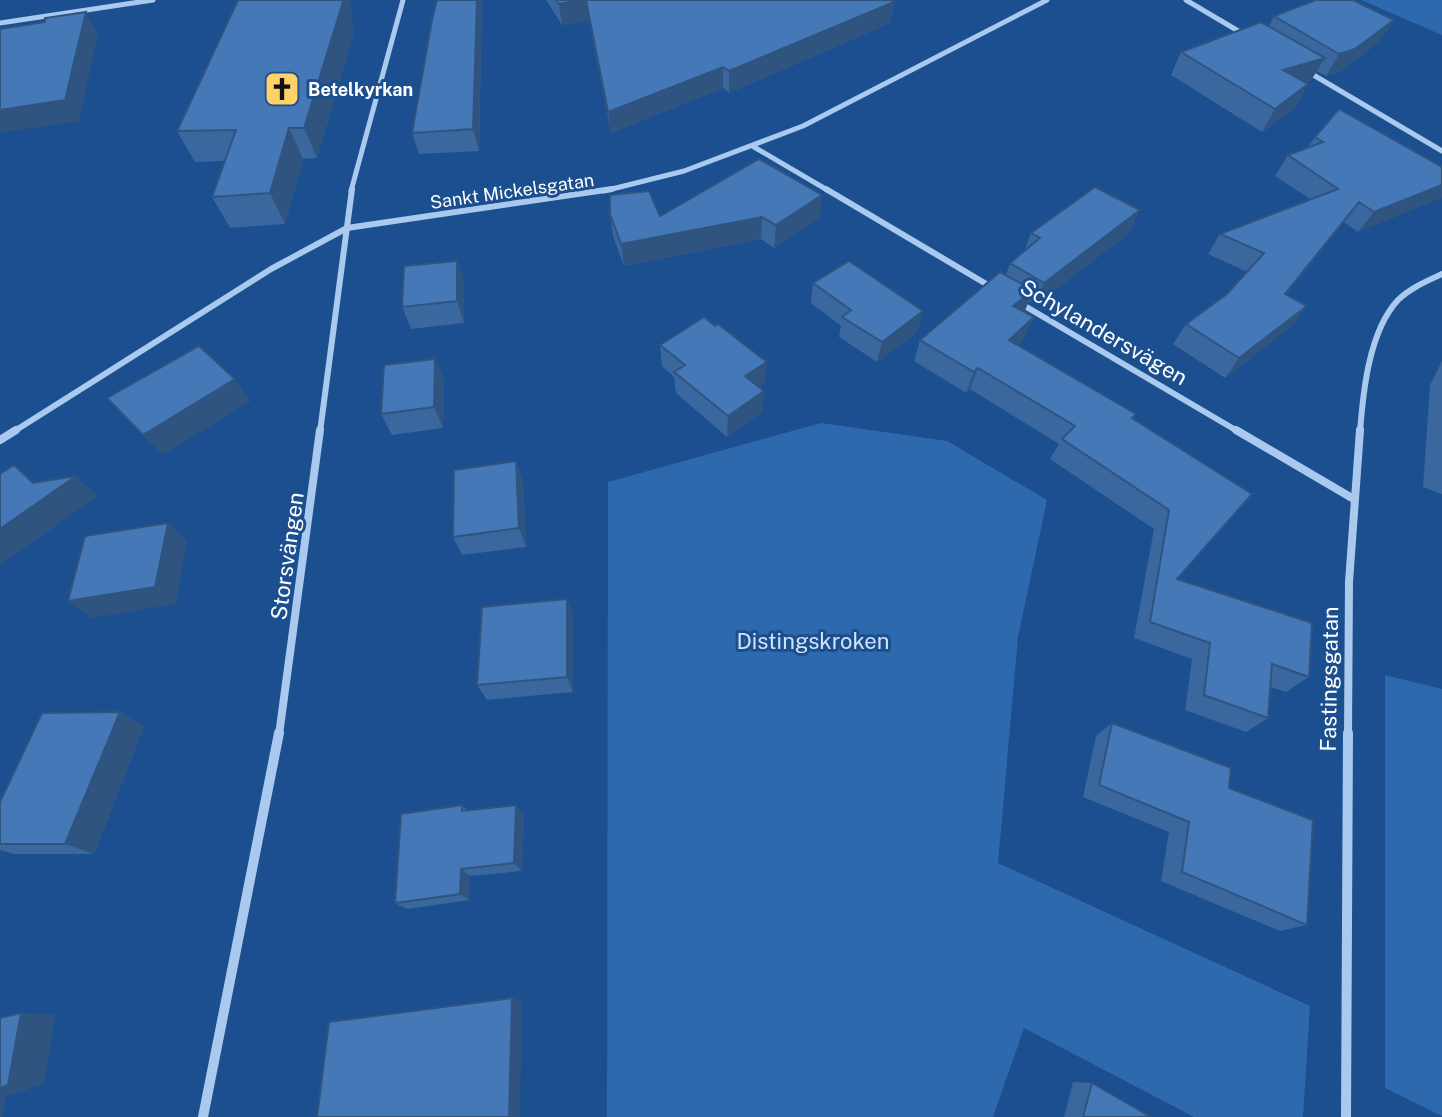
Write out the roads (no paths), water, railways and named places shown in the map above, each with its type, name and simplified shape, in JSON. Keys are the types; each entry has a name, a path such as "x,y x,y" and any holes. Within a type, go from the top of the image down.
{"street":[{"path":"0,23 153,0"},
{"name":"Storsvängen","path":"203,1117 285,704 351,193 403,0"},
{"name":"Sankt Mickelsgatan","path":"0,440 271,269 347,228 602,192 684,171 803,126 1047,0"},
{"path":"1186,0 1252,39"},
{"path":"1291,62 1442,151"},
{"name":"Schylandersvägen","path":"754,147 1352,498"},
{"name":"Fastingsgatan","path":"1346,1117 1345,801 1352,498 1363,386 1372,350 1397,301 1414,288 1442,274"}],"place":[{"name":"Betelkyrkan","path":"282,89"}],"park label":[{"name":"Distingskroken","path":"813,641"}]}
